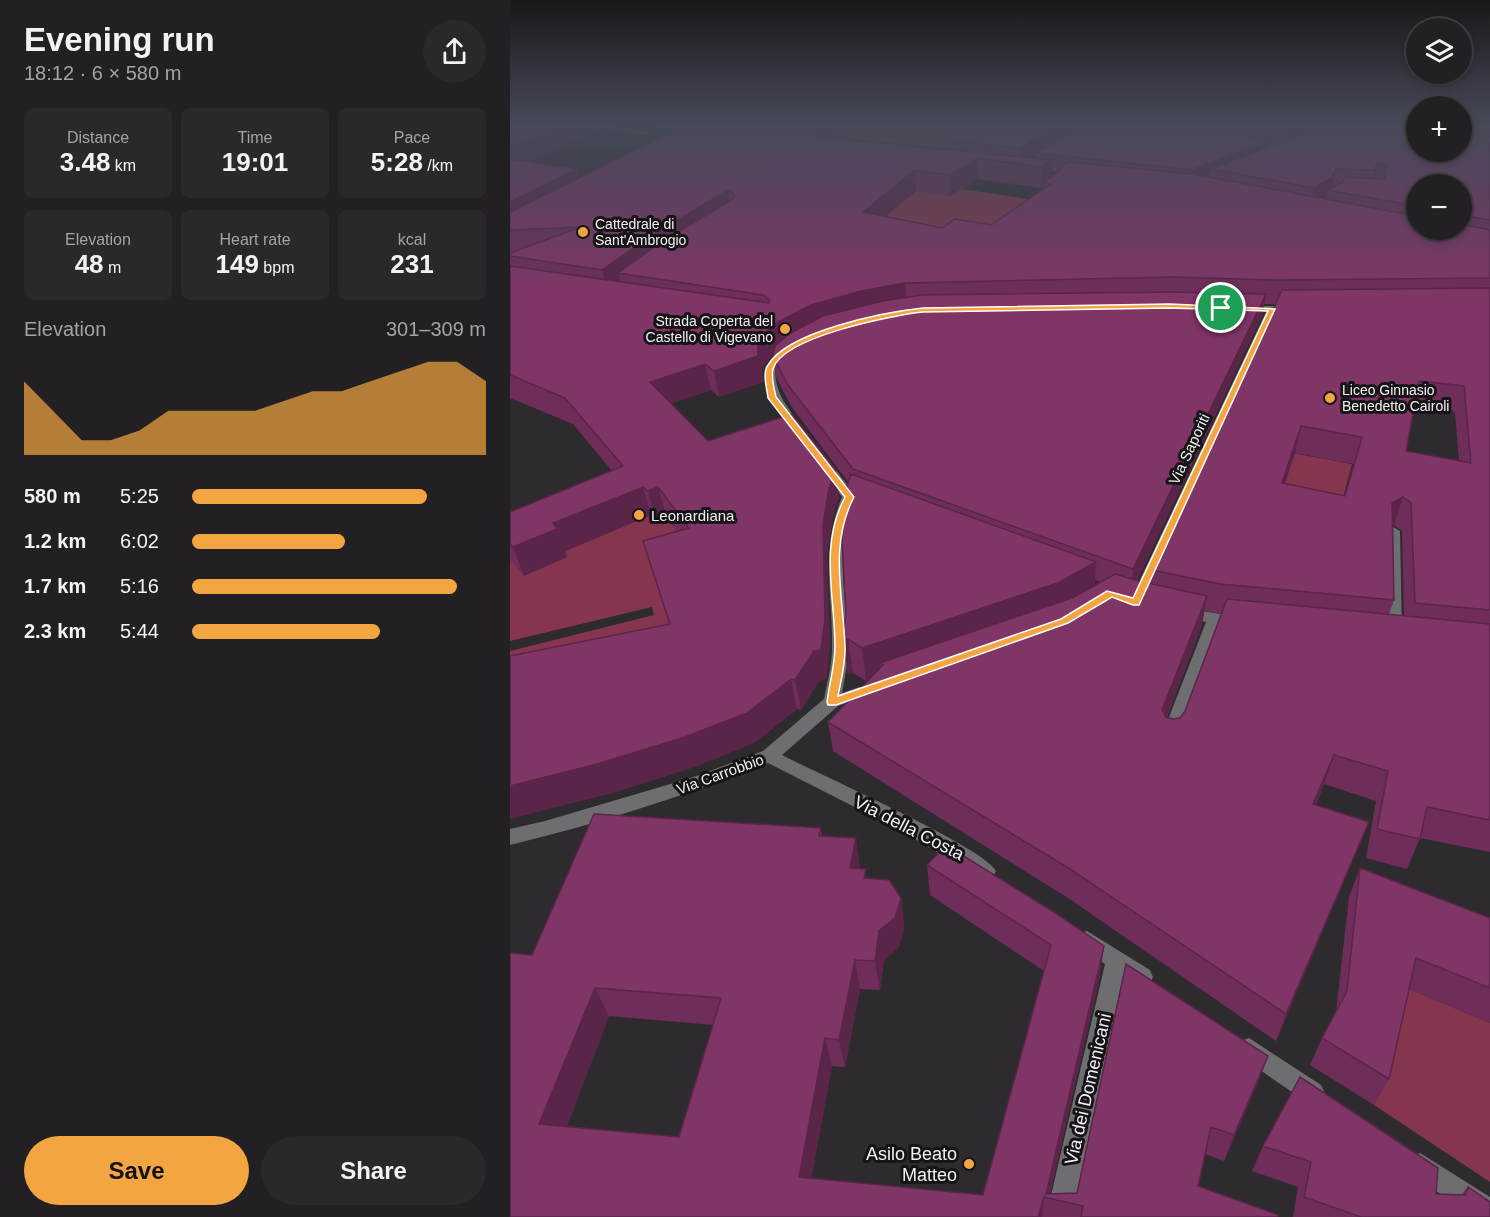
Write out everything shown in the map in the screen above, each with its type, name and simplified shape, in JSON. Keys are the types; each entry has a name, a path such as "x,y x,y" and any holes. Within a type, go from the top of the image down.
{"street":[{"path":"1238,308 1306,309"},
{"name":"Via Saporiti","path":"1119,597 1142,604 1272,309"},
{"path":"797,345 782,354 770,367 769,379 772,398 804,436"},
{"path":"817,453 849,497 871,505"},
{"path":"832,702 840,649 834,570 839,516 849,497"},
{"path":"1393,531 1389,639 1412,641"},
{"path":"1170,610 1214,620 1249,624"},
{"path":"1169,740 1214,620"},
{"name":"Via Carrobbio","path":"510,837 545,829 698,783 770,756 832,702 887,683"},
{"name":"Via della Costa","path":"770,756 815,781 953,848 1001,881"},
{"path":"1068,927 1155,986"},
{"name":"Via dei Domenicani","path":"1059,1217 1116,960"},
{"path":"1233,1039 1330,1104"},
{"path":"1398,1150 1490,1212"},
{"path":"1434,1207 1437,1176"}],"shaded area":[{"path":"862,184 949,195 962,189 1034,200 979,257 884,237"},
{"path":"1224,440 1352,464 1342,502 1213,477"},
{"path":"651,515 656,519 666,515 696,557 679,653 510,689 510,651 654,615 652,607 510,641 510,560 563,552"},
{"path":"1402,986 1490,1023 1490,1182 1374,1105"}],"building":[{"path":"510,181 553,181 510,202"},
{"path":"573,181 902,181 863,212 942,228 955,219 991,225 1051,184 1044,182 1046,181 1229,181 1406,214 1406,240 1472,240 1472,226 1490,230 1490,278 1276,280 1173,277 905,283 861,291 811,305 772,325 758,342 758,356 714,371 705,364 650,382 708,441 792,414 836,470 829,488 823,525 825,619 821,650 814,651 795,680 791,679 747,713 685,737 597,764 510,786 510,656 670,624 643,541 689,528 658,487 648,491 643,487 553,523 557,529 513,547 510,544 510,512 623,466 565,398 510,375 510,266 769,303 770,300 763,295 618,273 657,245 733,199 735,195 728,190 649,237 602,270 510,256 510,253 581,227 510,230 510,212"},
{"path":"1275,181 1326,181 1314,188"},
{"path":"1343,181 1406,181 1406,204 1328,190"},
{"path":"1472,181 1490,181 1490,220 1472,217"},
{"path":"1490,288 1490,610 1415,603 1411,503 1403,497 1392,503 1394,600 1220,584 1152,570 1282,290","holes":["1419,381 1464,386 1471,463 1406,451","1301,426 1362,437 1345,496 1282,483"]},
{"path":"1172,292 1266,294 1133,569 853,469 788,385 773,356 775,346 789,334 823,316 883,301 922,295"},
{"path":"851,474 1096,562 1060,582 862,648 848,639 843,640 846,612 841,524 846,489"},
{"path":"1115,574 1207,596 1162,710 1166,717 1173,719 1180,718 1185,711 1227,599 1490,624 1490,820 1427,807 1420,839 1377,829 1388,771 1334,755 1313,804 1369,822 1286,1014 1070,869 828,722 883,665 880,663 1072,598"},
{"path":"594,814 821,828 819,836 856,838 850,868 866,869 864,878 889,880 901,898 895,918 879,931 875,961 855,960 839,1040 825,1038 799,1177 983,1195 1051,945 927,865 946,845 1104,946 1046,1194 1077,1193 1126,964 1268,1056 1234,1135 1211,1127 1198,1186 1278,1215 1278,1217 1081,1217 1083,1206 1044,1197 1038,1217 510,1217 510,953 532,955","holes":["595,988 721,998 679,1137 539,1124"]},
{"path":"1360,868 1490,918 1490,988 1416,958 1389,1079 1322,1038 1347,991"},
{"path":"1300,1077 1438,1168 1436,1194 1465,1195 1468,1187 1490,1202 1490,1217 1361,1217 1304,1197 1311,1162 1263,1146"}],"place":[{"name":"Cattedrale di Sant'Ambrogio","path":"583,232"},
{"name":"Strada Coperta del Castello di Vigevano","path":"785,329"},
{"name":"Liceo Ginnasio Benedetto Cairoli","path":"1330,398"},
{"name":"Leonardiana","path":"639,515"},
{"name":"Asilo Beato Matteo","path":"969,1164"}],"route":[{"path":"1170,306 1221,308 1272,309 1136,603 1111,594 1064,621 832,702 840,649 834,570 839,516 849,497 772,398 770,367 782,354 805,340 891,313 923,310 1170,306"}]}
